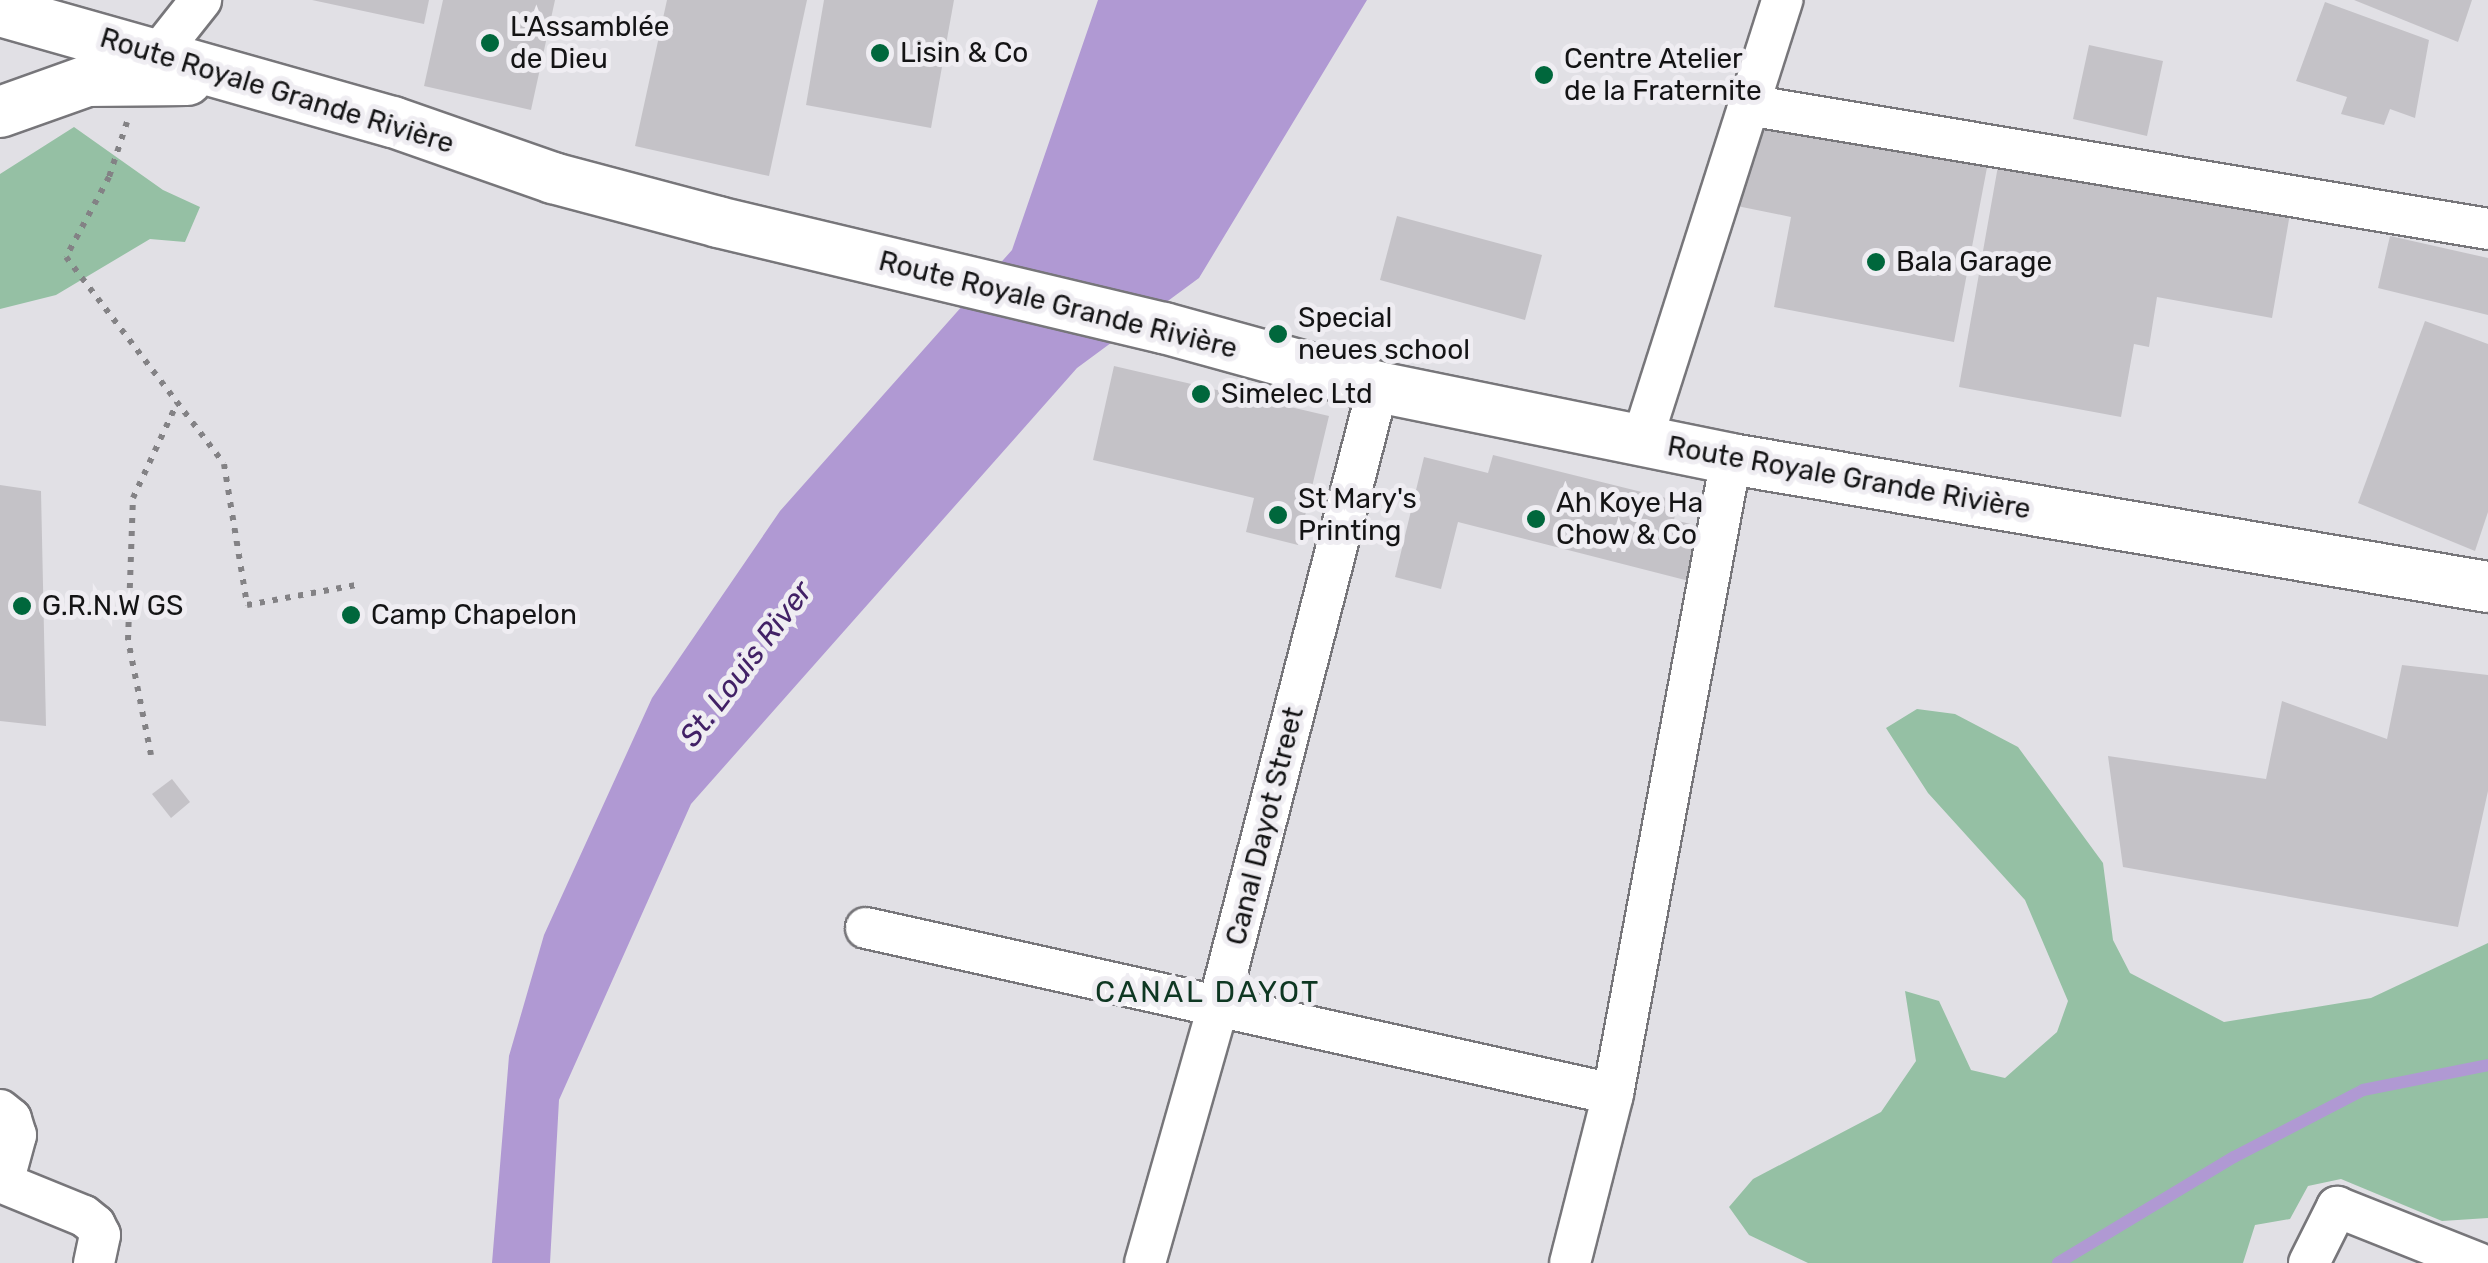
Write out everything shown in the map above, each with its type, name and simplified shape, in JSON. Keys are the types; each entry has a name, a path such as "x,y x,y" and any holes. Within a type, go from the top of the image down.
{"main road":[{"name":"Route Royale Grande Rivière","path":"1,14 150,66 237,77 393,122 553,178 1164,328 1378,387 1640,443 2488,587"},
{"path":"0,112 87,80 150,66"}],"street":[{"path":"150,66 200,0"},
{"path":"1640,443 1782,0"},
{"path":"1748,105 2488,229"},
{"name":"Canal Dayot Street","path":"1146,1263 1218,1007 1378,387"},
{"path":"1570,1263 1613,1094 1731,459"},
{"path":"866,928 1613,1094"},
{"path":"0,1110 10,1119 16,1135 1,1187 84,1216 100,1235 94,1263"},
{"path":"2310,1263 2336,1207 2478,1263"}],"path":[{"path":"150,66 109,177 66,257 224,464 247,605 356,586"},
{"path":"151,755 128,640 133,498 177,403"}],"green space":[{"path":"74,127 163,190 200,207 185,242 150,239 56,295 0,309 0,174"},
{"path":"1917,709 1955,714 2018,747 2103,863 2113,940 2130,973 2224,1022 2371,998 2488,943 2488,1218 2442,1221 2341,1179 2308,1186 2290,1219 2255,1225 2243,1263 1808,1263 1749,1235 1729,1207 1753,1179 1881,1112 1916,1061 1905,991 1939,1001 1971,1070 2005,1078 2057,1032 2068,1001 2025,900 1928,793 1886,728"}],"water":[{"name":"St. Louis River","path":"1098,0 1367,0 1199,278 1077,368 691,804 559,1100 550,1263 492,1263 509,1056 544,935 652,698 780,511 1012,250"}],"building":[{"path":"312,0 429,0 424,24"},
{"name":"L'Assamblée de Dieu","path":"443,0 555,0 531,110 424,86"},
{"path":"667,0 807,0 769,176 635,146"},
{"name":"Lisin & Co","path":"824,0 954,0 931,128 806,105"},
{"path":"2354,0 2472,0 2458,42"},
{"path":"2325,2 2429,40 2415,118 2390,109 2384,125 2341,114 2347,97 2296,81"},
{"path":"2089,45 2163,61 2147,136 2073,119"},
{"name":"Bala Garage","path":"1783,117 1989,157 1954,342 1774,307 1791,217 1737,206 1750,139"},
{"path":"2001,149 2292,202 2272,318 2157,297 2149,347 2134,344 2121,417 1959,387"},
{"path":"1397,216 1542,255 1525,320 1380,280"},
{"path":"2390,236 2488,258 2488,315 2378,288"},
{"path":"2425,321 2488,344 2488,512 2475,551 2358,503"},
{"path":"1114,366 1329,416 1298,545 1246,532 1254,498 1093,460"},
{"path":"1493,455 1678,501 1674,520 1707,528 1693,582 1458,522 1441,589 1395,577 1424,457 1488,473"},
{"name":"G.R.N.W GS","path":"0,485 41,491 46,726 0,721"},
{"path":"2402,665 2488,675 2488,791 2458,927 2123,867 2108,756 2266,779 2282,701 2387,739"},
{"path":"172,779 190,802 171,818 152,794"}],"waterway":[{"path":"2058,1263 2234,1157 2363,1090 2488,1065"}],"place":[{"name":"L'Assamblée de Dieu","path":"490,43"},
{"name":"Lisin & Co","path":"880,53"},
{"name":"Centre Atelier de la Fraternite","path":"1544,75"},
{"name":"Bala Garage","path":"1876,262"},
{"name":"Special neues school","path":"1278,334"},
{"name":"Simelec Ltd","path":"1201,394"},
{"name":"St Mary's Printing","path":"1278,515"},
{"name":"Ah Koye Ha Chow & Co","path":"1536,519"},
{"name":"G.R.N.W GS","path":"22,606"},
{"name":"Camp Chapelon","path":"351,615"}],"district":[{"name":"CANAL DAYOT","path":"1208,992"}]}
